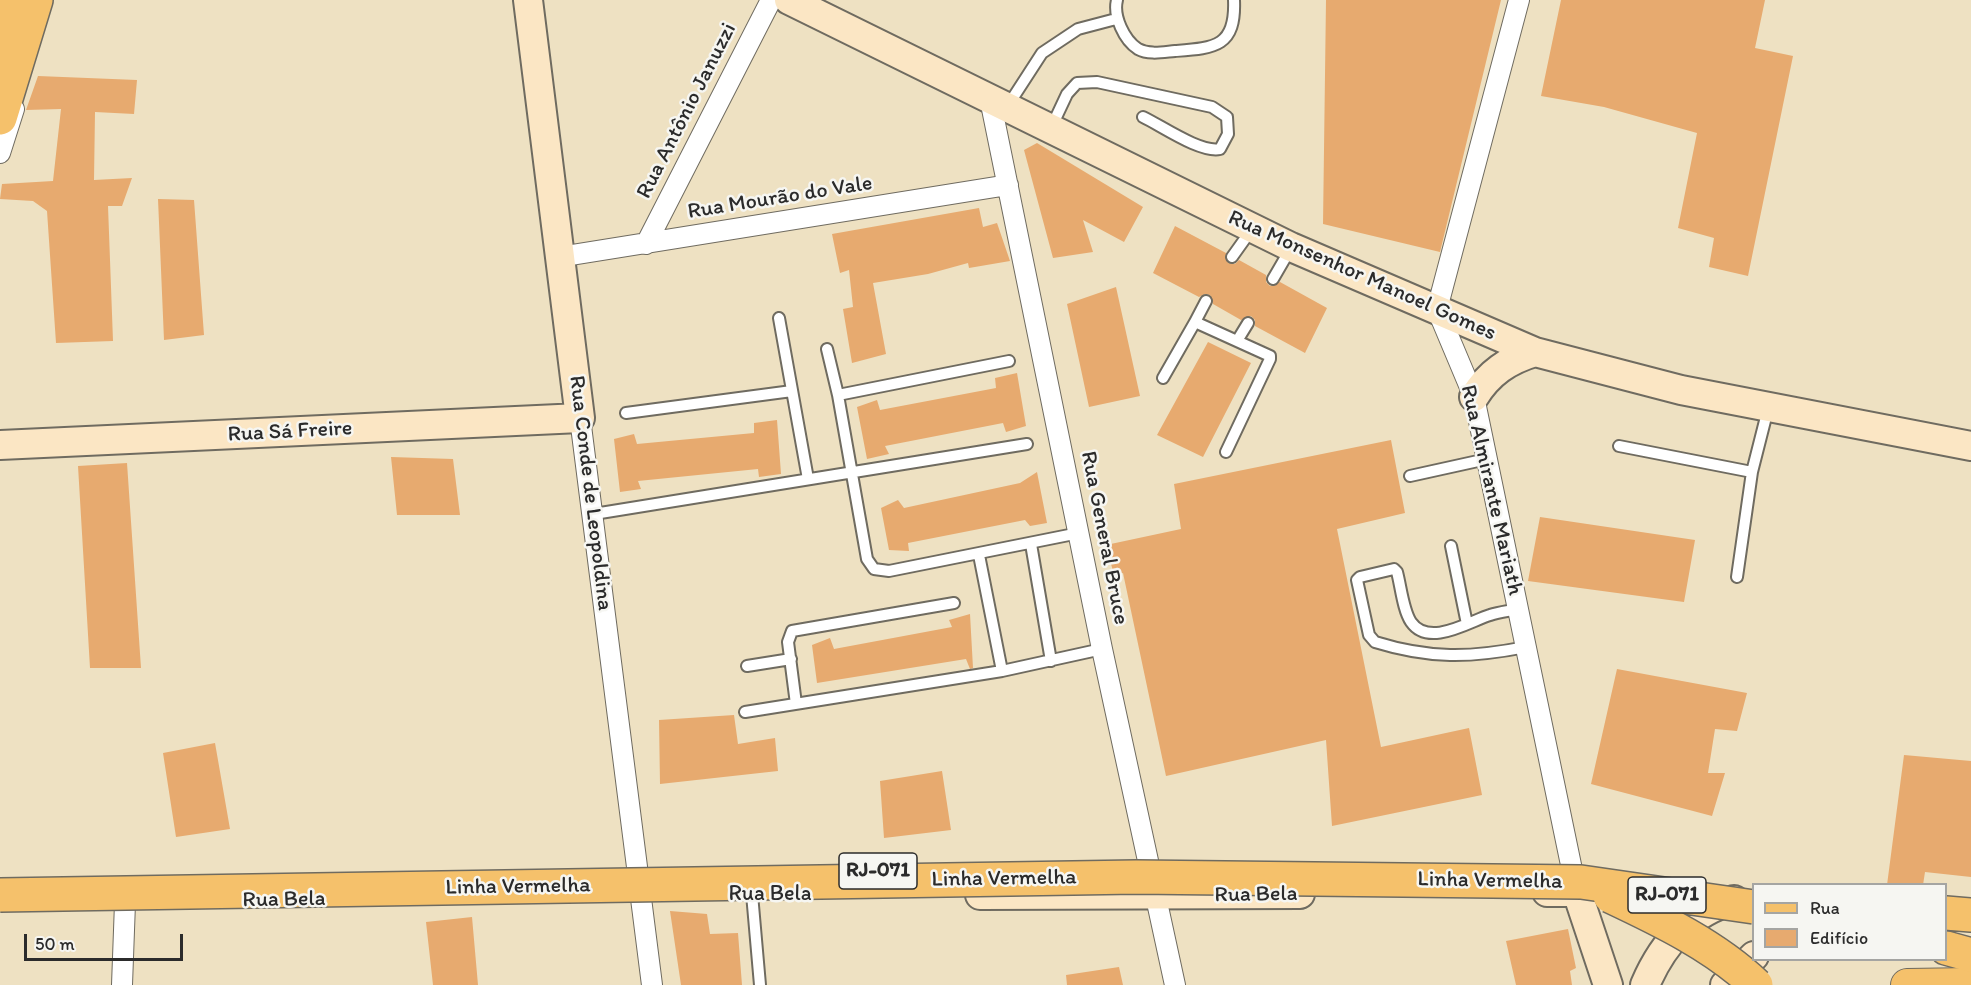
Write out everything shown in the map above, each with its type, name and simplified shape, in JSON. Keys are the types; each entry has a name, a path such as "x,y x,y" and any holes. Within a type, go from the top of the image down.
{"highway":[{"path":"0,116 9,72 11,43 8,0"},
{"path":"0,116 36,0"},
{"name":"Linha Vermelha","path":"0,880 1132,868 1582,872 1752,896"},
{"name":"Linha Vermelha","path":"0,895 1136,877 1579,887 1752,907"},
{"path":"1579,887 1658,919 1717,954 1756,985"},
{"path":"1947,913 1971,915"},
{"path":"1947,940 1971,942"},
{"path":"1947,948 1971,955"},
{"path":"1947,957 1971,964"}],"main road":[{"path":"1907,985 1971,984"}],"street":[{"path":"0,153 49,0"},
{"name":"Rua Conde de Leopoldina","path":"528,0 652,985"},
{"name":"Rua Antônio Januzzi","path":"646,244 771,0"},
{"name":"Rua Monsenhor Manoel Gomes","path":"789,0 1252,229 1535,352 1681,390 1971,446"},
{"path":"1437,309 1519,0"},
{"name":"Rua General Bruce","path":"999,103 1008,185 1102,649 1175,985"},
{"name":"Rua Mourão do Vale","path":"559,257 1008,185"},
{"name":"Rua Almirante Mariath","path":"1437,309 1474,397 1579,887 1608,985"},
{"path":"1474,397 1497,369 1535,352"},
{"name":"Rua Sá Freire","path":"0,445 580,418"},
{"name":"Rua Bela","path":"0,910 125,903 640,894 1156,896 1579,887"},
{"path":"1645,985 1657,958 1686,925 1713,906 1752,896"},
{"path":"1947,901 1971,903"},
{"path":"122,985 125,903"},
{"path":"1725,985 1752,958"}],"lane":[{"path":"1117,0 1116,20 1137,48 1151,53 1212,49 1229,34 1235,16 1234,0"},
{"path":"999,103 1042,53 1078,29 1116,20"},
{"path":"1051,128 1067,94 1077,83 1097,82 1212,107 1227,117 1228,134 1220,149 1214,150 1201,147 1143,117"},
{"path":"1232,257 1252,229"},
{"path":"1273,279 1291,247"},
{"path":"1163,378 1206,301"},
{"path":"779,318 808,479"},
{"path":"1195,322 1270,356 1270,362 1226,452"},
{"path":"1237,341 1248,323"},
{"path":"827,349 853,473 867,559 874,568 889,571 979,555 1079,533"},
{"path":"838,395 1008,361"},
{"path":"626,413 792,391"},
{"path":"1737,577 1752,472 1769,407"},
{"path":"594,514 1027,444"},
{"path":"1619,446 1752,472"},
{"path":"1410,476 1487,459"},
{"path":"1031,544 1051,661"},
{"path":"1451,546 1467,624"},
{"path":"979,555 1002,671"},
{"path":"1518,609 1438,632 1422,631 1410,621 1397,572 1394,569 1360,577 1357,580 1369,635 1375,642 1433,656 1466,657 1526,647"},
{"path":"796,704 788,642 792,631 954,603"},
{"path":"745,712 1002,671 1102,649"},
{"path":"747,666 790,659"},
{"path":"752,894 760,985"}],"building":[{"path":"1326,0 1501,0 1440,252 1323,224"},
{"path":"1561,0 1765,0 1755,48 1793,56 1748,276 1709,267 1714,238 1678,228 1697,133 1604,107 1541,96"},
{"path":"38,76 137,80 134,114 95,112 94,180 132,178 122,206 108,206 113,341 56,343 47,211 33,201 0,199 2,184 53,181 61,109 26,110"},
{"path":"1037,143 1143,207 1124,242 1083,220 1093,252 1053,258 1024,150"},
{"path":"158,199 194,200 204,335 164,340"},
{"path":"979,208 983,227 997,223 1010,261 969,268 968,263 928,274 873,283 886,354 852,363 843,309 853,307 849,270 840,273 832,234"},
{"path":"1175,226 1226,253 1228,263 1235,264 1239,260 1266,275 1266,282 1270,286 1280,282 1327,308 1305,353 1255,326 1255,320 1251,316 1241,320 1213,304 1210,295 1205,294 1199,297 1153,273"},
{"path":"1116,287 1140,396 1089,407 1067,304"},
{"path":"1208,342 1251,363 1203,457 1157,435"},
{"path":"1017,373 1026,426 1006,432 1003,423 885,446 889,454 867,459 857,407 877,400 880,410 996,388 995,378"},
{"path":"777,420 781,474 759,477 758,469 638,481 641,489 620,492 614,439 634,434 637,444 754,433 754,423"},
{"path":"1391,440 1405,513 1337,529 1381,747 1469,728 1482,795 1332,826 1326,740 1166,776 1123,573 1114,575 1106,545 1181,529 1174,484"},
{"path":"391,457 453,459 460,515 397,515"},
{"path":"127,463 141,668 90,668 78,466"},
{"path":"1037,472 1047,523 1030,526 1025,520 908,543 909,551 889,550 881,508 898,500 904,508 1020,483"},
{"path":"1540,517 1695,540 1684,602 1528,581"},
{"path":"970,614 973,668 970,669 966,659 817,683 812,645 830,638 834,649 952,627 949,620"},
{"path":"1617,669 1747,693 1737,731 1715,729 1708,773 1725,773 1712,816 1591,784"},
{"path":"734,715 738,744 775,738 778,771 660,784 659,720"},
{"path":"215,743 230,829 176,837 163,753"},
{"path":"1904,755 1971,761 1971,877 1925,872 1923,883 1887,883"},
{"path":"942,771 951,830 884,838 880,781"},
{"path":"670,911 707,914 710,934 738,933 742,985 681,985"},
{"path":"472,917 478,985 433,985 426,922"},
{"path":"1568,929 1576,968 1570,971 1572,985 1516,985 1506,941"},
{"path":"1119,967 1123,985 1067,985 1066,975"}]}
